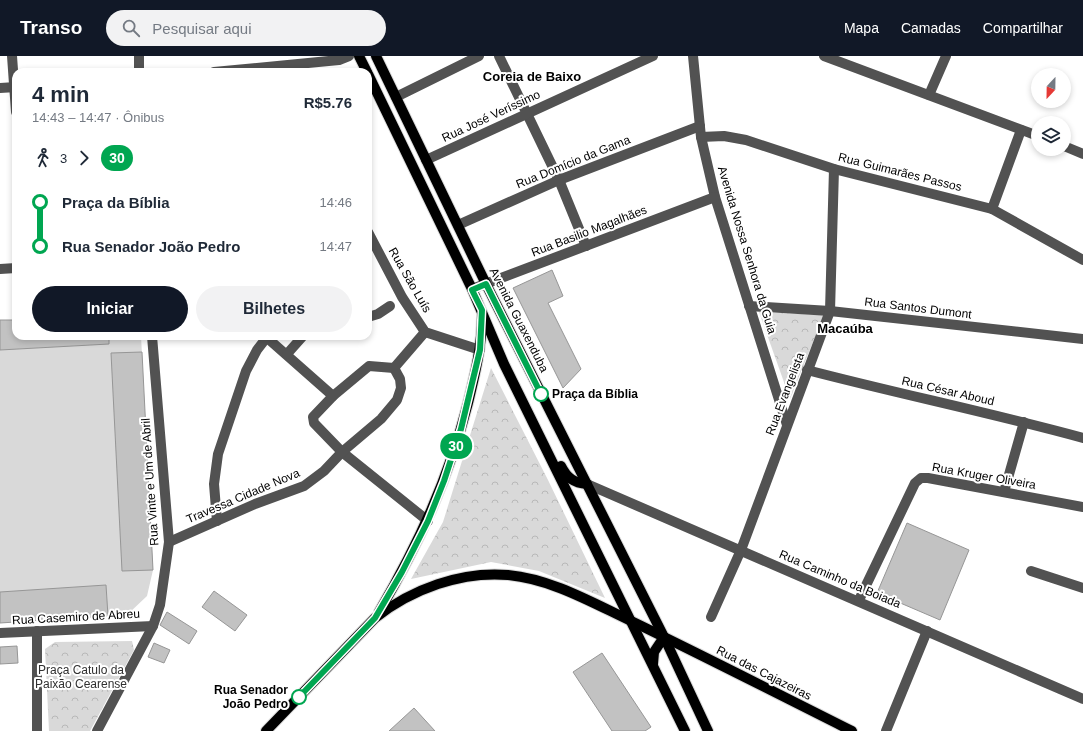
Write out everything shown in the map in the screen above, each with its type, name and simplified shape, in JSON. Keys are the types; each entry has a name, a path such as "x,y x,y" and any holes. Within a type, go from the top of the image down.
{"main road":[{"path":"359,56 365,68"},
{"name":"Avenida Guaxenduba","path":"376,56 486,284 664,637 708,731"},
{"path":"372,81 482,310 504,364 654,664 685,731"},
{"path":"375,618 402,572 428,521 444,481 461,429 480,350 482,310"},
{"path":"504,364 520,382 565,474 577,482 587,484"},
{"path":"266,731 375,618 390,606 417,591 460,578 491,574 514,576 547,584 572,594 664,637 654,652 654,664"},
{"name":"Rua das Cajazeiras","path":"664,637 852,731"}],"street":[{"path":"12,56 13,68"},
{"path":"139,56 139,68"},
{"path":"273,68 339,60 349,56"},
{"path":"396,97 479,56"},
{"path":"499,56 559,180 586,246"},
{"name":"Rua José Veríssimo","path":"426,160 653,56"},
{"name":"Avenida Nossa Senhora da Guia","path":"693,56 701,137 715,197 786,425"},
{"path":"824,56 1031,134"},
{"path":"929,95 946,56"},
{"path":"0,88 12,87"},
{"name":"Rua Domício da Gama","path":"458,225 559,180 700,126"},
{"path":"992,209 1021,130"},
{"name":"Rua Guimarães Passos","path":"701,137 724,136 746,140 834,169 992,209 1083,260"},
{"path":"1071,149 1083,154"},
{"name":"Rua Evangelista","path":"711,617 740,550 830,311 834,169"},
{"name":"Rua Basilio Magalhães","path":"472,290 715,197"},
{"name":"Rua São Luís","path":"372,240 402,297 425,332 480,350"},
{"path":"0,269 12,268"},
{"path":"372,316 378,314 390,306"},
{"name":"Rua Santos Dumont","path":"749,306 830,311 1083,339"},
{"path":"425,332 394,368 369,366 333,396 313,417 314,424 342,452 428,521"},
{"name":"Rua Vinte e Um de Abril","path":"96,731 153,626 160,605 169,542 152,340"},
{"path":"217,521 214,484 218,454 246,371 264,340"},
{"path":"270,340 333,396"},
{"path":"287,354 299,340"},
{"name":"Travessa Cidade Nova","path":"169,542 255,504 304,486 324,471 342,452 381,419 397,400 401,388 400,379 394,368"},
{"name":"Rua César Aboud","path":"807,370 883,390 1024,422 1083,438"},
{"path":"1004,492 1024,422"},
{"name":"Rua Kruger Oliveira","path":"859,600 915,483 921,478 928,478 1083,507"},
{"name":"Rua Caminho da Boiada","path":"587,484 859,600 1083,698"},
{"path":"1031,571 1083,588"},
{"name":"Rua Casemiro de Abreu","path":"0,633 153,626"},
{"path":"886,731 927,631"},
{"path":"37,632 37,731"}],"green space":[{"path":"759,312 824,315 790,399"},
{"path":"12,320 12,340 141,340 153,570 147,596 129,613 108,616 0,623 0,321"},
{"path":"491,368 548,480 605,598 539,571 491,562 411,579 443,522"},
{"name":"Praça Catulo da Paixão Cearense","path":"132,641 134,650 90,731 49,731 45,649 55,642"}],"building":[{"path":"552,270 563,296 548,303 581,369 563,388 513,288"},
{"path":"0,320 12,320 12,340 109,340 109,344 0,350"},
{"path":"142,352 153,570 122,571 111,353"},
{"path":"907,523 969,550 940,620 877,593"},
{"path":"106,585 108,616 0,623 0,592"},
{"path":"214,591 247,615 235,631 202,607"},
{"path":"167,612 197,631 189,644 160,625"},
{"path":"154,643 170,650 164,663 148,657"},
{"path":"17,646 18,663 0,664 0,647"},
{"path":"602,653 651,727 645,731 612,731 573,672"},
{"path":"414,708 435,731 389,731"}],"bus line":[{"name":"30","path":"299,697 375,618 402,572 428,521 444,481 461,429 480,350 482,310 472,290 486,284 541,394"}],"place":[{"name":"Praça da Bíblia","path":"541,394"},
{"name":"Rua Senador João Pedro","path":"299,697"}],"district":[{"name":"Coreia de Baixo","path":"532,76"},
{"name":"Macaúba","path":"845,328"}]}
